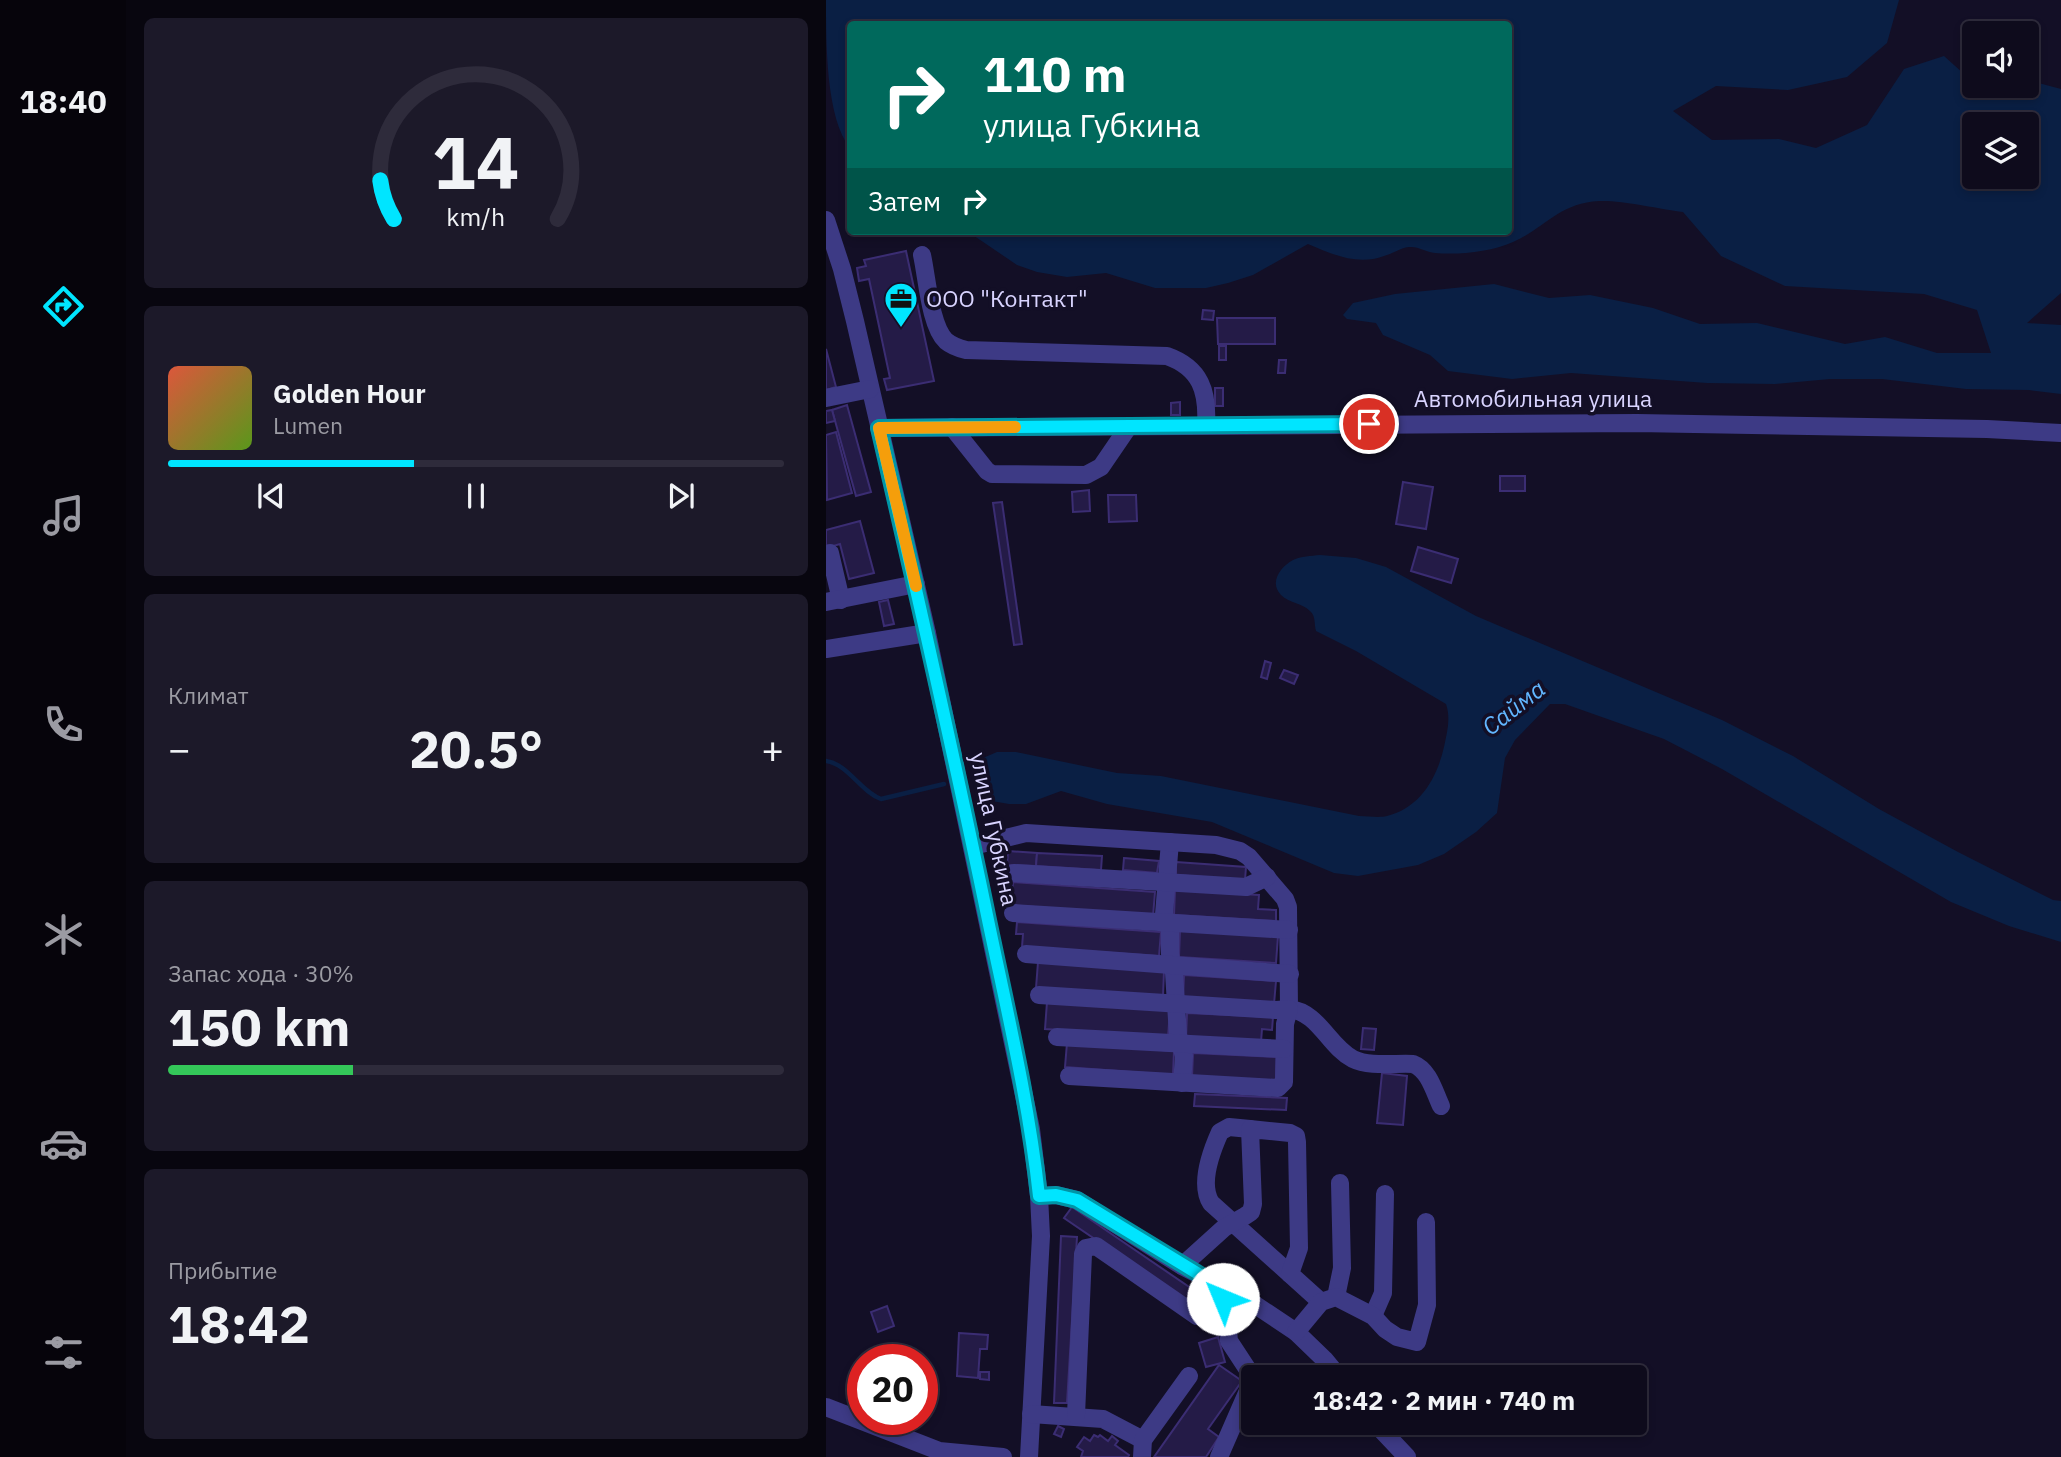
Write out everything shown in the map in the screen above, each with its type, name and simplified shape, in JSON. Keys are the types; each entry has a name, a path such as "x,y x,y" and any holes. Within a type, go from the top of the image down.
{"street":[{"name":"улица Губкина","path":"826,220 842,269 927,632 1028,1116 1039,1196 1039,1299 1029,1457"},
{"path":"922,256 937,325 940,333 956,347 966,350 1167,356 1184,365 1200,381 1207,398 1206,425"},
{"path":"826,398 870,389"},
{"name":"Автомобильная улица","path":"879,428 1637,424 1987,429 2061,433"},
{"path":"952,427 992,474 1086,475 1101,467 1129,426"},
{"path":"830,553 833,601 916,584"},
{"path":"826,649 927,632"},
{"path":"973,846 1026,833 1216,845 1240,851 1249,857 1286,899 1289,930 1289,1009 1283,1049 1284,1082 1278,1088 1069,1076"},
{"path":"1170,842 1164,914 1170,931 1170,954 1184,1056 1182,1083"},
{"path":"1014,873 1246,887 1267,877"},
{"path":"1013,913 1289,930"},
{"path":"1026,954 1290,974"},
{"path":"1039,995 1289,1009 1305,1014 1353,1059 1413,1064 1420,1067 1425,1072 1441,1107"},
{"path":"1057,1037 1283,1049"},
{"path":"1290,1274 1299,1248 1296,1136 1290,1133 1228,1127 1220,1132 1207,1176 1205,1184 1208,1198 1290,1274 1329,1300 1373,1316 1397,1337 1418,1342 1427,1305 1426,1222"},
{"path":"1182,1266 1233,1222 1251,1212 1254,1204 1250,1129"},
{"path":"1296,1332 1329,1300 1342,1268 1340,1183"},
{"path":"1373,1316 1383,1293 1385,1194"},
{"path":"1039,1196 1056,1195 1077,1200 1182,1266 1248,1300 1296,1332 1329,1365"},
{"path":"1076,1415 1083,1254 1086,1248 1096,1245 1197,1316"},
{"path":"1215,1284 1226,1307 1229,1341 1247,1367 1251,1378 1219,1457"},
{"path":"1031,1414 1076,1415 1103,1419 1142,1449 1189,1376"},
{"path":"826,1407 939,1451 959,1455 1003,1457"},
{"path":"1386,1435 1407,1457"}],"water":[{"path":"826,0 1899,0 1887,43 1847,77 1788,90 1716,86 1673,111 1712,140 1779,139 1816,148 1867,125 1904,69 1944,56 1962,72 1962,98 2039,98 2039,83 2061,89 2061,293 2027,323 2061,325 2061,394 2029,390 1966,389 1882,379 1830,379 1775,384 1707,383 1571,373 1512,379 1448,371 1430,355 1383,335 1376,323 1347,319 1343,315 1353,303 1395,294 1494,284 1549,298 1590,295 1653,308 1700,324 1757,323 1845,344 1885,337 1937,353 1991,353 1977,310 1924,294 1785,286 1721,256 1683,212 1629,203 1599,201 1573,206 1513,242 1475,252 1435,253 1409,247 1364,260 1345,258 1308,244 1253,275 1206,288 1155,288 1106,273 1067,277 1037,272 1017,265 973,235 1512,235 1512,21 847,21 847,143 836,118 829,79"},
{"path":"1320,555 1356,558 1386,567 1476,616 1722,720 1793,756 1879,809 1958,852 2053,900 2061,901 2061,942 2009,926 1951,902 1722,769 1664,739 1565,704 1550,704 1515,740 1505,758 1497,813 1476,832 1444,854 1418,865 1358,876 1334,873 1212,822 1107,804 1061,791 1026,804 992,801 981,793 973,777 983,758 997,752 1016,752 1117,773 1161,776 1359,816 1387,816 1409,806 1418,799 1432,780 1441,759 1448,726 1446,704 1356,651 1316,631 1312,613 1281,595 1276,580 1284,567 1296,559"}],"building":[{"name":"ООО \"Контакт\"","path":"906,251 934,381 887,390 884,379 890,378 869,279 859,281 857,268 866,266 864,260"},
{"path":"1203,310 1214,311 1213,320 1202,319"},
{"path":"1217,318 1275,318 1275,344 1218,344"},
{"path":"1219,346 1226,346 1226,360 1219,360"},
{"path":"826,349 836,387 826,390"},
{"path":"1279,360 1286,360 1285,373 1278,373"},
{"path":"1215,388 1223,388 1223,406 1215,406"},
{"path":"1180,402 1180,415 1171,415 1171,403"},
{"path":"847,405 871,492 856,496 832,410"},
{"path":"832,410 835,421 826,423 826,411"},
{"path":"836,432 852,493 827,500 826,435"},
{"path":"1500,476 1525,476 1525,491 1500,491"},
{"path":"1403,482 1433,487 1426,529 1396,524"},
{"path":"1089,490 1090,511 1073,512 1072,492"},
{"path":"1108,495 1136,495 1137,521 1109,522"},
{"path":"1002,502 1022,644 1014,645 993,503"},
{"path":"860,521 874,573 849,579 840,544 826,548 826,530"},
{"path":"1418,547 1458,559 1451,583 1411,571"},
{"path":"888,600 894,624 884,626 879,602"},
{"path":"1265,661 1271,663 1267,679 1261,677"},
{"path":"1284,670 1298,675 1294,684 1280,678"},
{"path":"1008,851 1037,853 1036,866 1007,865"},
{"path":"1037,853 1102,856 1101,870 1036,866"},
{"path":"1124,858 1159,861 1157,873 1123,870"},
{"path":"1176,862 1246,867 1245,880 1176,875"},
{"path":"1013,882 1155,892 1153,916 1011,905"},
{"path":"1175,890 1259,895 1258,909 1276,910 1276,921 1174,915"},
{"path":"1017,922 1161,932 1159,956 1022,947 1023,934 1016,934"},
{"path":"1180,930 1278,936 1276,963 1179,957"},
{"path":"1038,962 1164,971 1163,996 1036,988"},
{"path":"1184,975 1276,981 1274,1004 1183,999"},
{"path":"1047,1002 1170,1010 1168,1037 1045,1029"},
{"path":"1187,1013 1273,1017 1272,1030 1262,1029 1261,1042 1186,1038"},
{"path":"1363,1028 1376,1029 1374,1050 1361,1049"},
{"path":"1067,1043 1174,1051 1173,1075 1065,1067"},
{"path":"1193,1053 1277,1057 1276,1081 1192,1077"},
{"path":"1382,1073 1407,1076 1403,1125 1377,1123"},
{"path":"1195,1094 1287,1098 1286,1110 1194,1106"},
{"path":"1072,1207 1220,1308 1212,1319 1064,1218"},
{"path":"1061,1236 1077,1237 1067,1403 1054,1403"},
{"path":"887,1306 894,1326 878,1332 871,1312"},
{"path":"959,1333 988,1335 987,1349 980,1349 978,1378 957,1376"},
{"path":"1218,1337 1225,1362 1206,1367 1199,1343"},
{"path":"1219,1365 1241,1380 1208,1429 1219,1437 1206,1457 1154,1457"},
{"path":"980,1372 989,1372 989,1380 980,1379"},
{"path":"1058,1426 1064,1429 1061,1437 1054,1434"},
{"path":"1094,1435 1100,1435 1108,1441 1112,1436 1118,1441 1115,1445 1129,1455 1128,1457 1081,1457 1083,1451 1077,1447 1084,1437 1090,1441"}],"waterway":[{"name":"Сайма","path":"826,761 841,767 881,799 944,784"}],"slow traffic":[{"path":"916,586 879,428 1015,427"}],"place":[{"name":"ООО \"Контакт\"","path":"901,329"}],"route":[{"path":"1223,1299 1215,1284 1077,1200 1067,1196 1039,1196 1031,1129 1005,1000 927,632 879,428 1369,424"}]}
